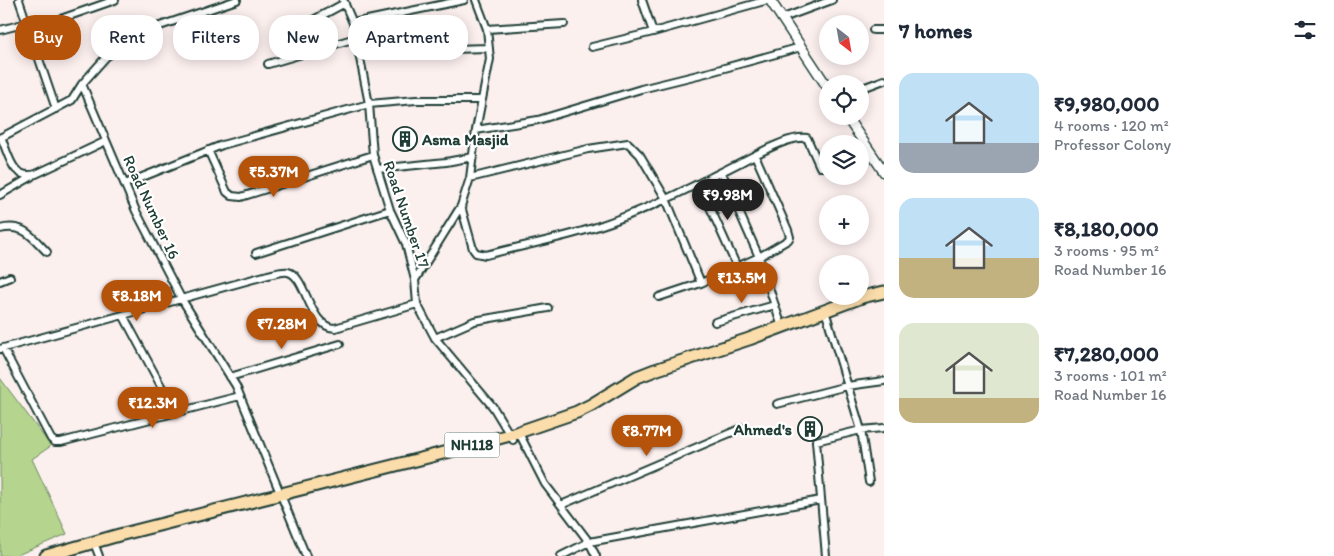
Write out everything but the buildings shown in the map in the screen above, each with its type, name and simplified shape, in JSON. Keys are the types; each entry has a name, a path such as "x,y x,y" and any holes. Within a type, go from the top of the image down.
{"highway":[{"name":"NH118","path":"515,437 592,405 637,377 862,297 884,292"},
{"name":"NH118","path":"46,556 119,535 515,437 580,417 635,385 652,378 884,298"},
{"name":"NH118","path":"69,556 98,552 282,496"}],"main road":[{"path":"769,0 783,18 819,75"},
{"path":"869,157 883,167"}],"street":[{"path":"20,0 25,15"},
{"path":"72,15 115,0"},
{"path":"106,141 28,177 22,176 16,170 0,137 72,100 82,84 106,57 142,32 237,0"},
{"path":"392,15 464,0"},
{"path":"415,280 461,206 470,178 476,130 490,59 487,29 476,0"},
{"path":"642,0 652,32"},
{"path":"592,47 769,0"},
{"path":"783,18 832,0"},
{"path":"321,15 344,2"},
{"name":"Road Number 17","path":"344,2 350,15"},
{"path":"487,29 564,24"},
{"path":"0,30 15,26"},
{"path":"872,30 884,30"},
{"path":"268,64 348,40"},
{"path":"476,130 538,120 640,89 801,47"},
{"path":"468,49 489,48"},
{"path":"39,60 56,109"},
{"name":"Road Number 17","path":"360,60 369,104 373,155 390,210 406,244 415,280 416,304 435,338 493,407 545,484 589,542 596,556"},
{"path":"869,86 884,80"},
{"name":"Road Number 16","path":"82,84 136,211 181,298 240,396 306,556"},
{"path":"124,184 208,150 291,124 369,104 416,100 482,100"},
{"path":"461,206 473,249 476,253 486,255 592,228 700,184 754,155 786,142 805,137 819,165"},
{"path":"470,178 588,149 628,143 640,155 666,199 701,283"},
{"path":"208,150 228,192 236,198 373,155"},
{"path":"659,297 701,283 759,257 784,244 790,237 754,155"},
{"path":"377,168 446,162 472,157"},
{"path":"722,173 759,257 782,327"},
{"path":"0,196 36,174"},
{"path":"700,184 737,267"},
{"path":"256,253 390,210"},
{"path":"0,229 15,227 25,231 47,252"},
{"path":"240,396 55,442 51,439 1,349 181,298 286,271 291,273 296,279 318,319 330,328 416,304"},
{"path":"0,281 10,277"},
{"path":"715,322 775,305"},
{"path":"435,338 474,321 548,308"},
{"path":"123,315 175,412"},
{"path":"827,317 860,430 868,482"},
{"path":"230,377 340,344"},
{"path":"777,404 847,386 884,381"},
{"path":"561,505 742,428"},
{"path":"826,556 816,441 860,430 884,428"},
{"path":"561,556 589,542 821,500"}],"green space":[{"path":"0,378 51,446 32,459 67,534 15,556 0,556"}],"place":[{"name":"Asma Masjid","path":"405,139"},
{"name":"Ahmed's","path":"810,429"}]}
